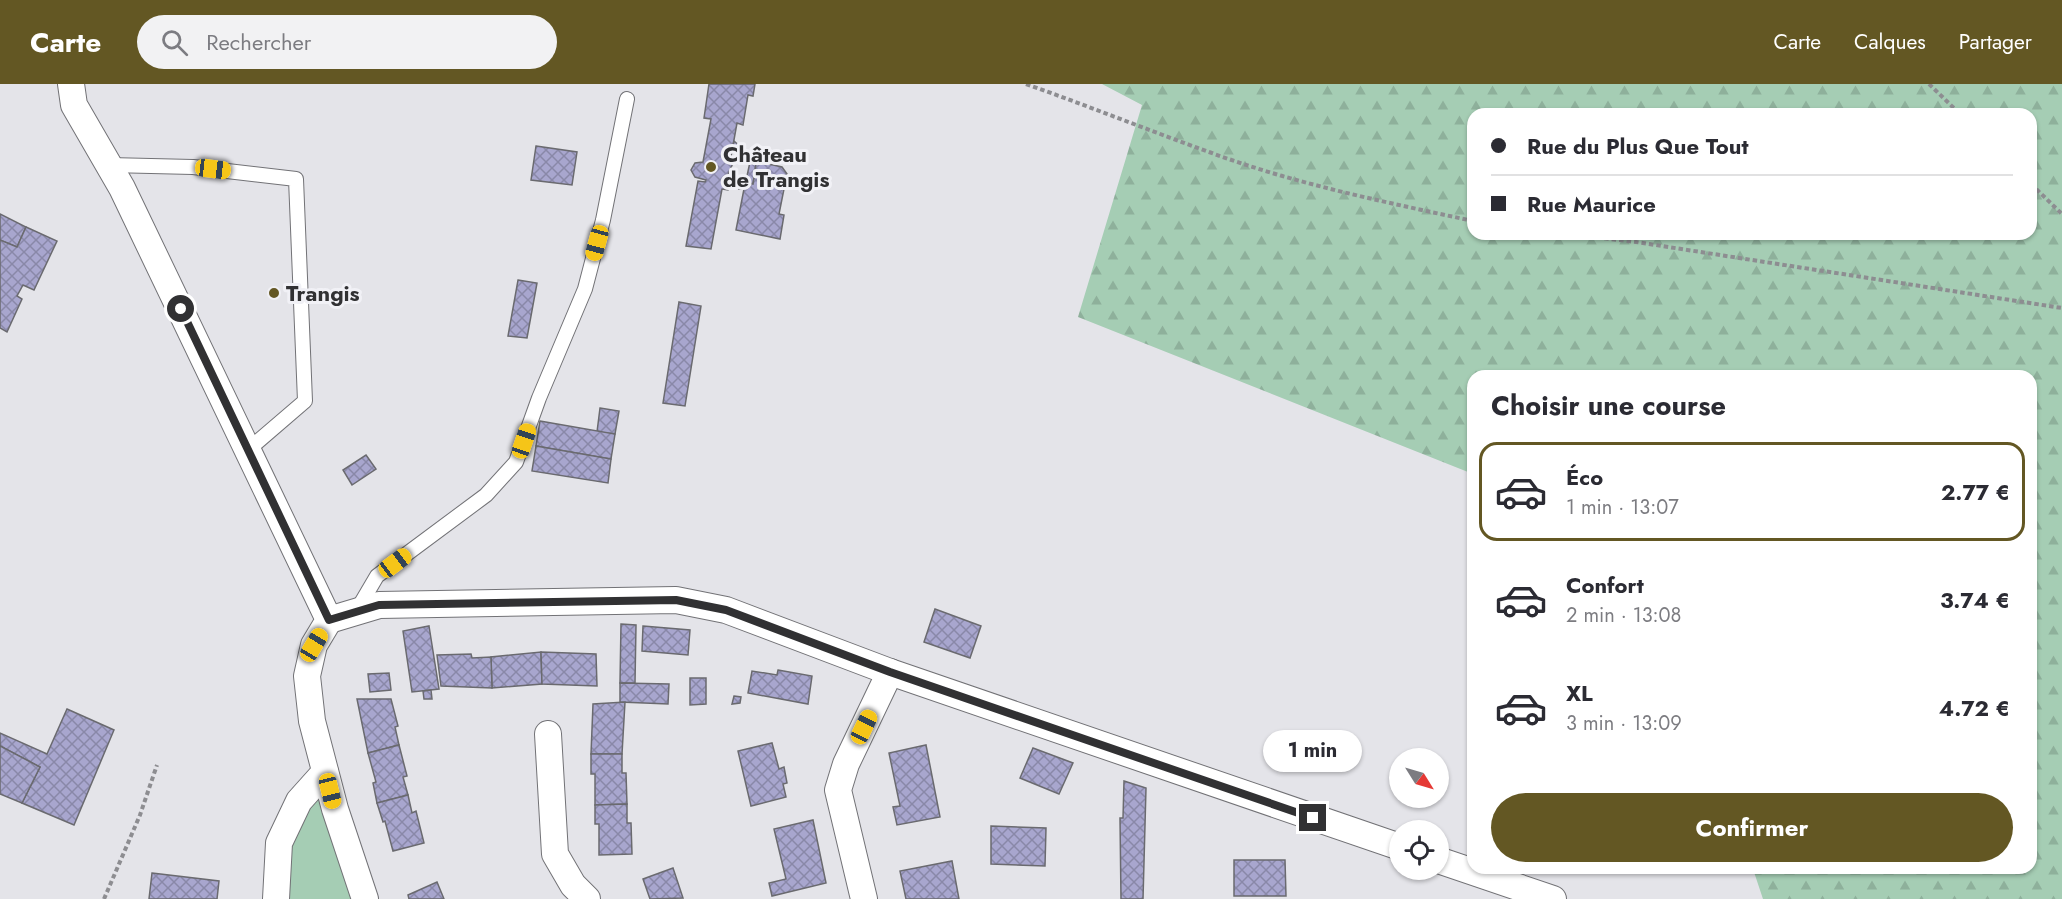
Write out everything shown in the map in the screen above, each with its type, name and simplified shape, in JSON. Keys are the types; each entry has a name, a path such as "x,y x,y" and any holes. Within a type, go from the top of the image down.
{"street":[{"path":"71,84 74,105 109,165 329,620"},
{"path":"365,899 325,772 312,721 307,676 314,645 329,620 379,605 676,600 726,610 890,672 1389,843"},
{"path":"864,899 838,790 846,764 890,672"},
{"path":"548,734 555,854 573,885 587,899"},
{"path":"276,899 279,843 299,801 325,772"},
{"path":"1449,864 1467,870"},
{"path":"1479,874 1553,899"}],"lane":[{"path":"356,612 377,576 486,495 516,462 538,398 585,289 603,220 627,99"},
{"path":"109,165 193,167 296,179 305,401 248,450"}],"path":[{"path":"1026,84 1150,128 1210,153 1331,190 1467,220"},
{"path":"1929,84 1954,108"},
{"path":"2037,190 2062,214"},
{"path":"1619,240 2062,308"},
{"path":"104,899 140,815 157,765"}],"green space":[{"path":"1102,84 2062,84 2062,899 1763,899 1755,874 2037,874 2037,370 1467,370 1467,472 1078,317 1142,105"},
{"path":"318,790 360,899 286,899 289,845"}],"building":[{"name":"Château de Trangis","path":"709,84 755,84 753,96 748,95 743,125 737,123 730,162 733,163 727,177 730,180 728,190 722,189 711,249 686,246 698,181 705,182 706,180 695,177 691,170 695,163 703,162 711,119 704,118"},
{"path":"734,141 759,163 756,164 753,184 742,182 743,176 747,176 750,162 733,148"},
{"path":"536,146 577,152 572,185 531,180"},
{"path":"760,162 782,167 787,174 779,214 784,215 780,239 736,230 744,189 739,189 740,185 744,185 745,182 753,184 756,164"},
{"path":"0,214 26,227 17,247 0,240"},
{"path":"26,227 57,241 34,290 23,285 17,296 22,299 7,332 0,328 0,240 17,247"},
{"path":"518,280 537,283 527,338 508,336"},
{"path":"679,302 701,306 685,406 663,403"},
{"path":"600,408 619,411 615,434 597,432"},
{"path":"540,421 615,434 611,459 536,446"},
{"path":"536,446 611,459 608,483 532,471"},
{"path":"366,455 376,469 352,485 343,470"},
{"path":"935,609 981,626 970,658 924,642"},
{"path":"621,624 636,625 635,683 620,683"},
{"path":"429,626 439,689 412,692 403,631"},
{"path":"643,626 690,630 688,655 642,651"},
{"path":"541,652 542,684 492,688 491,657"},
{"path":"541,652 596,654 597,686 542,684"},
{"path":"471,654 472,658 491,657 492,688 441,686 437,655"},
{"path":"778,670 812,676 808,704 748,693 752,671 777,675"},
{"path":"389,673 391,690 370,692 368,674"},
{"path":"690,678 706,678 706,704 690,705"},
{"path":"620,683 669,684 668,704 620,702"},
{"path":"431,690 432,699 424,699 423,691"},
{"path":"734,696 741,697 740,703 732,704"},
{"path":"357,699 391,699 398,726 395,727 399,745 368,753"},
{"path":"625,702 622,754 591,754 593,704"},
{"path":"67,709 114,730 74,825 22,803 40,767 0,746 0,733 47,754"},
{"path":"772,743 779,769 784,767 787,783 783,784 786,797 751,806 738,751"},
{"path":"399,745 407,776 403,777 408,795 377,803 373,783 376,782 368,753"},
{"path":"926,745 940,817 897,825 893,807 900,806 889,753"},
{"path":"0,746 40,767 22,803 0,794"},
{"path":"1033,748 1073,763 1059,794 1020,778"},
{"path":"591,754 622,754 622,773 626,773 627,804 595,805 595,774 591,774"},
{"path":"1124,781 1146,788 1143,899 1121,899 1120,818 1123,818"},
{"path":"408,795 412,813 416,811 424,843 393,851 385,821 383,822 377,803"},
{"path":"627,804 627,823 631,823 632,854 599,855 599,824 595,824 595,805"},
{"path":"813,820 826,883 772,896 769,883 786,879 774,829"},
{"path":"991,826 1046,828 1045,866 991,864"},
{"path":"1234,860 1285,860 1286,896 1234,896"},
{"path":"952,861 959,899 906,899 900,871"},
{"path":"673,868 683,898 650,899 643,879"},
{"path":"152,873 219,881 217,899 149,899"},
{"path":"437,882 444,899 409,899 408,895"}],"place":[{"name":"Château de Trangis","path":"711,167"},
{"name":"Trangis","path":"274,293"}],"route":[{"path":"181,309 329,620 379,605 676,600 726,610 890,672 1313,818"}]}
